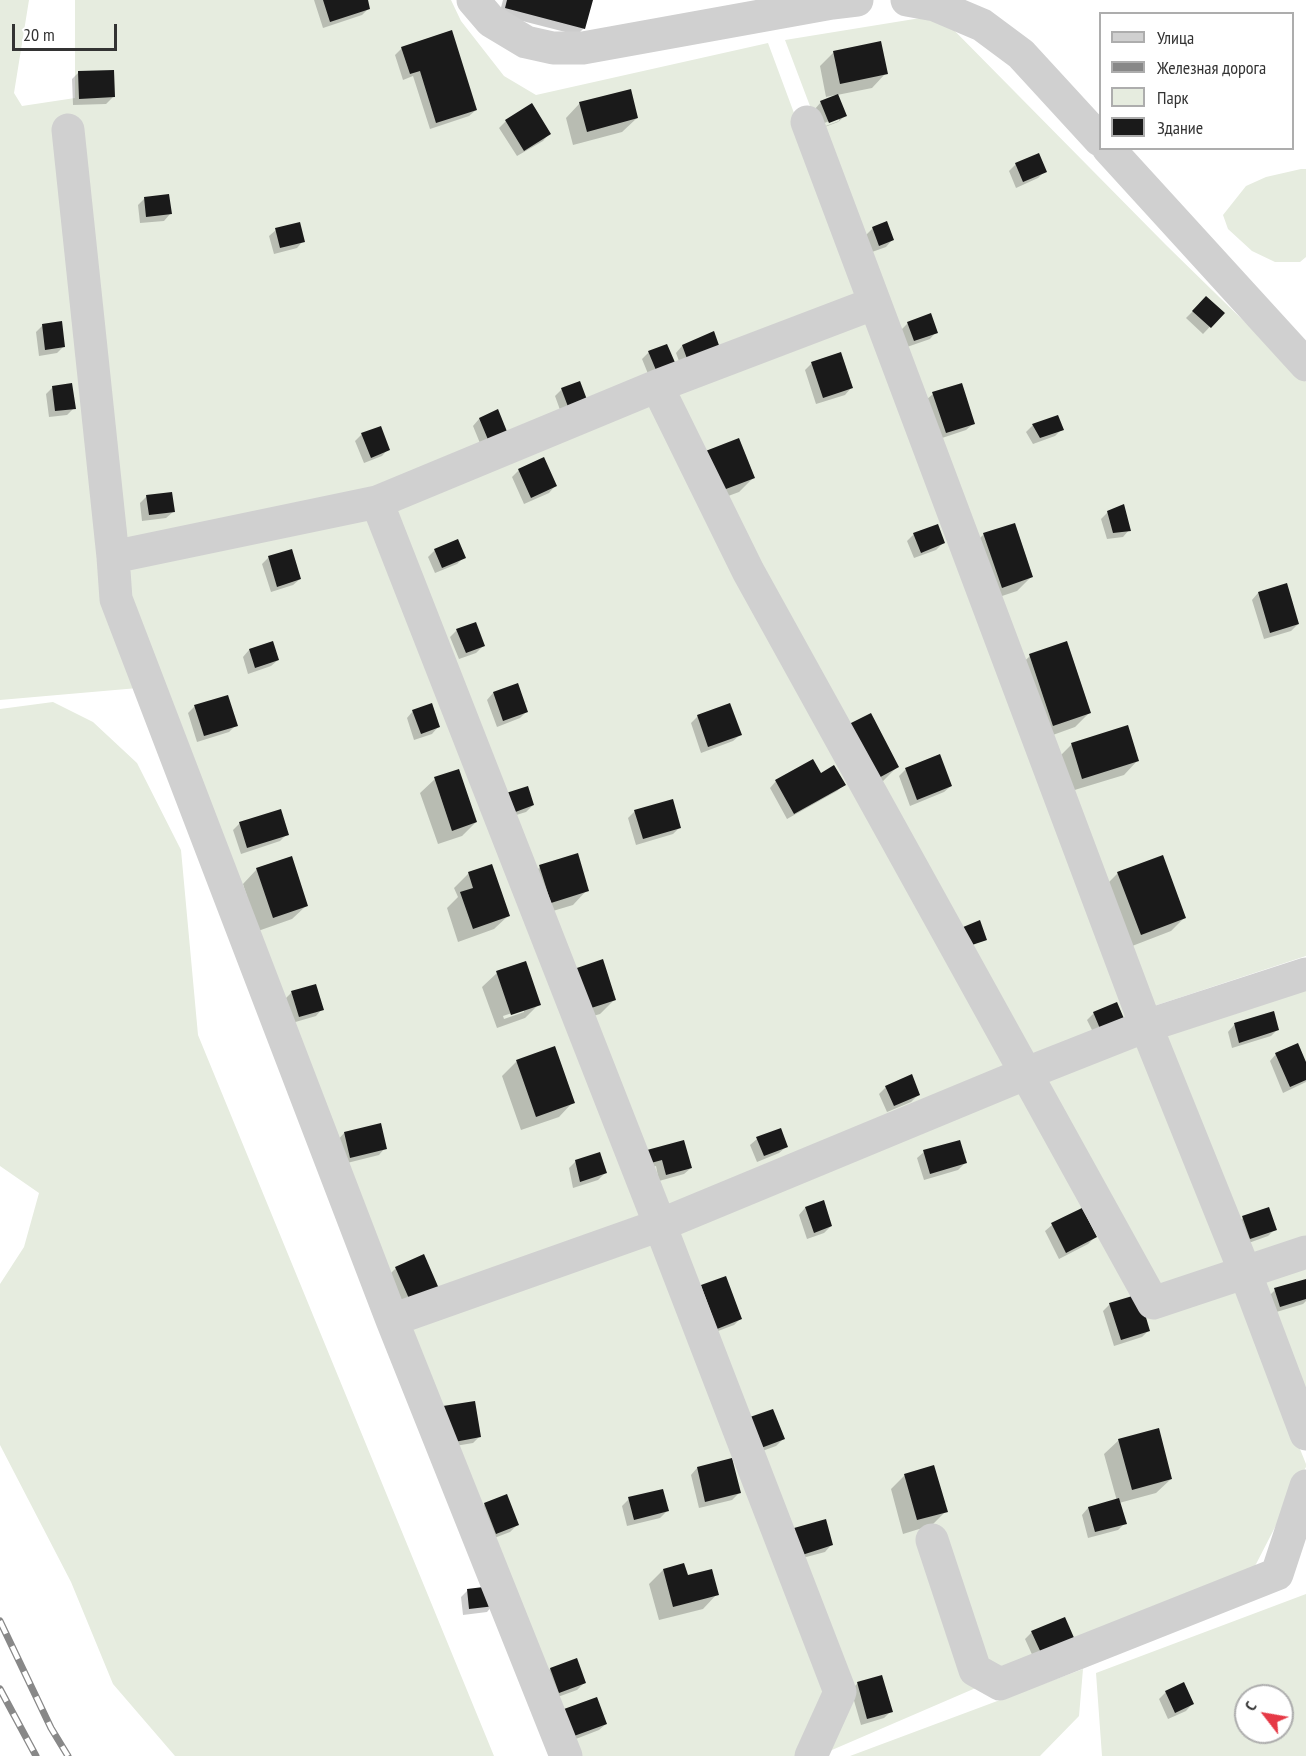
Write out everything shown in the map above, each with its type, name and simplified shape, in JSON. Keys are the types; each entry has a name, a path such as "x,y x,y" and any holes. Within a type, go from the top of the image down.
{"street":[{"path":"473,0 491,21 526,42 553,48 583,48 857,0"},
{"path":"907,0 935,5 982,25 1021,54 1099,138"},
{"path":"807,122 1146,1026 1245,1272 1306,1434"},
{"path":"68,130 116,599 392,1320 566,1756"},
{"path":"1110,150 1306,365"},
{"path":"113,557 377,502 657,386 875,303"},
{"path":"657,386 748,571 1028,1072 1153,1303 1306,1252"},
{"path":"377,502 840,1692 811,1756"},
{"path":"392,1320 660,1225 1028,1072 1146,1026 1306,974"},
{"path":"932,1540 975,1670 1000,1684 1277,1574 1306,1486"}],"green space":[{"path":"0,0 29,0 14,93 22,106 75,98 75,0 451,0 461,21 504,76 536,95 768,43 1133,1026 403,1310 161,686 0,700"},
{"path":"939,15 1166,245 1306,382 1306,956 1151,1007 785,40"},
{"path":"1306,169 1306,257 1300,262 1275,262 1252,251 1228,229 1223,215 1246,186 1266,177"},
{"path":"53,702 93,722 137,763 181,850 198,1035 494,1756 175,1756 113,1684 71,1582 0,1445 0,1284 24,1247 39,1193 0,1166 0,709"},
{"path":"1306,988 1306,1405 1161,1033"},
{"path":"1137,1042 1306,1464 1254,1568 818,1756 572,1756 403,1333"},
{"path":"1306,1594 1306,1756 1102,1756 1096,1673"},
{"path":"1083,1669 1079,1716 1040,1756 850,1756"}],"building":[{"path":"323,0 368,0 370,9 330,22"},
{"path":"507,0 593,0 585,29 505,8"},
{"path":"452,30 477,110 436,123 420,71 410,74 401,47"},
{"path":"881,41 888,74 840,84 833,51"},
{"path":"114,70 115,97 79,99 78,71"},
{"path":"631,89 638,118 587,132 579,102"},
{"path":"838,94 847,116 829,123 820,101"},
{"path":"532,103 551,134 524,151 505,120"},
{"path":"1039,153 1047,172 1023,182 1015,163"},
{"path":"169,194 172,214 146,217 144,197"},
{"path":"887,221 894,240 879,246 872,227"},
{"path":"300,222 305,242 280,248 275,228"},
{"path":"1206,296 1225,313 1211,328 1192,311"},
{"path":"931,313 938,333 914,341 907,322"},
{"path":"62,321 65,347 45,350 42,324"},
{"path":"714,331 721,351 689,364 682,345"},
{"path":"667,344 677,367 658,375 648,351"},
{"path":"841,352 853,388 823,398 811,362"},
{"path":"580,381 589,405 570,412 561,388"},
{"path":"72,383 76,409 55,411 52,386"},
{"path":"962,383 975,424 946,433 932,392"},
{"path":"498,409 508,434 489,442 479,418"},
{"path":"1058,415 1064,430 1040,438 1032,424"},
{"path":"381,426 390,450 371,458 361,433"},
{"path":"739,438 755,478 718,492 703,452"},
{"path":"544,457 557,486 531,498 518,469"},
{"path":"172,492 175,512 149,515 146,495"},
{"path":"1124,504 1131,531 1113,533 1107,511"},
{"path":"1015,523 1033,577 1002,588 983,533"},
{"path":"938,524 945,543 921,553 913,533"},
{"path":"458,539 466,558 442,568 434,549"},
{"path":"292,549 301,579 277,587 268,556"},
{"path":"1287,583 1299,624 1270,633 1258,592"},
{"path":"476,622 485,646 466,653 456,629"},
{"path":"273,641 279,660 255,668 249,649"},
{"path":"1067,641 1091,713 1053,726 1029,654"},
{"path":"518,683 528,712 503,721 493,692"},
{"path":"228,695 238,726 204,736 194,705"},
{"path":"432,703 440,727 421,734 412,710"},
{"path":"730,703 742,735 708,747 697,715"},
{"path":"871,713 899,767 873,781 845,726"},
{"path":"1128,725 1139,761 1082,779 1071,743"},
{"path":"940,754 952,786 917,800 905,768"},
{"path":"813,759 821,773 834,765 846,785 794,814 775,780"},
{"path":"459,769 477,822 452,831 434,777"},
{"path":"528,786 534,805 510,814 503,794"},
{"path":"673,799 681,828 643,839 634,810"},
{"path":"281,809 289,835 247,848 239,822"},
{"path":"578,853 589,891 551,903 539,865"},
{"path":"1163,855 1186,918 1141,935 1117,872"},
{"path":"292,856 308,906 273,918 256,868"},
{"path":"492,864 510,916 473,929 460,892 473,888 468,872"},
{"path":"980,920 987,940 963,948 956,930"},
{"path":"603,959 616,1000 585,1010 571,970"},
{"path":"526,961 541,1005 511,1015 496,971"},
{"path":"316,984 324,1010 299,1017 291,991"},
{"path":"1117,1002 1125,1021 1101,1031 1093,1012"},
{"path":"1274,1011 1279,1030 1239,1043 1234,1023"},
{"path":"1298,1043 1306,1062 1306,1080 1290,1087 1275,1053"},
{"path":"555,1046 575,1103 536,1117 516,1060"},
{"path":"912,1074 920,1095 894,1106 885,1086"},
{"path":"381,1123 387,1149 350,1158 344,1132"},
{"path":"781,1128 788,1147 764,1156 756,1137"},
{"path":"684,1140 692,1168 666,1175 662,1160 651,1163 647,1150"},
{"path":"960,1140 967,1163 930,1174 923,1150"},
{"path":"600,1152 607,1173 580,1182 575,1160"},
{"path":"824,1200 832,1226 814,1233 805,1207"},
{"path":"1269,1207 1277,1230 1250,1239 1242,1216"},
{"path":"1082,1208 1097,1237 1066,1253 1051,1223"},
{"path":"424,1254 440,1291 411,1303 395,1267"},
{"path":"726,1276 742,1319 717,1329 701,1285"},
{"path":"1306,1279 1306,1299 1280,1307 1274,1288"},
{"path":"1139,1294 1150,1331 1121,1340 1109,1303"},
{"path":"475,1401 481,1437 449,1443 443,1406"},
{"path":"773,1409 785,1439 761,1448 750,1417"},
{"path":"1159,1428 1172,1479 1132,1490 1118,1439"},
{"path":"732,1458 741,1493 705,1502 697,1467"},
{"path":"934,1465 948,1512 917,1520 904,1474"},
{"path":"663,1489 669,1511 634,1520 628,1497"},
{"path":"507,1494 519,1525 496,1534 484,1503"},
{"path":"1119,1498 1127,1524 1095,1532 1088,1507"},
{"path":"826,1519 833,1545 802,1555 794,1528"},
{"path":"684,1563 688,1575 712,1569 719,1595 673,1607 663,1569"},
{"path":"492,1586 495,1606 469,1609 467,1589"},
{"path":"1065,1617 1075,1640 1042,1655 1031,1631"},
{"path":"577,1658 586,1683 559,1693 550,1668"},
{"path":"882,1675 893,1712 867,1719 857,1682"},
{"path":"1184,1682 1194,1704 1175,1713 1165,1691"},
{"path":"597,1697 607,1724 574,1736 564,1709"}],"railway":[{"path":"0,1621 51,1728 68,1756"},
{"path":"0,1689 36,1756"}]}
